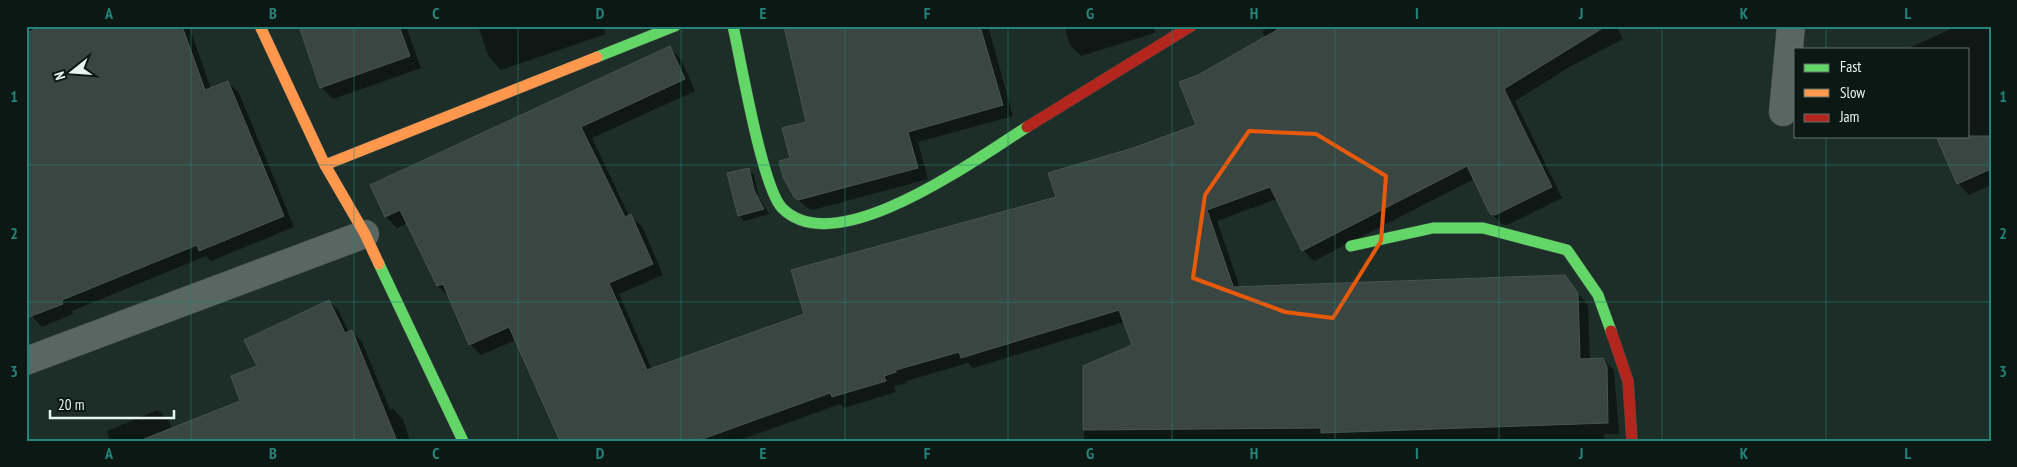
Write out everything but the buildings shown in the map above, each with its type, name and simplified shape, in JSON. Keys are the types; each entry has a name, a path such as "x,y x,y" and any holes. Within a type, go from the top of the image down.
{"street":[{"path":"260,26 325,165 365,234 463,441"},
{"path":"325,165 675,26"},
{"path":"732,26 768,183 782,208 806,224 842,223 890,208 921,193 1191,26"},
{"path":"1783,112 1791,26"},
{"path":"1351,246 1433,228 1483,228 1568,250 1598,295 1628,381 1632,441"},
{"path":"26,360 365,234"}],"highlighted area":[{"path":"1249,131 1316,134 1386,176 1381,241 1333,318 1285,312 1193,278 1205,195"}],"traffic: fast":[{"path":"597,57 675,26"},
{"path":"733,26 753,122 774,196 782,208 806,222 836,223 870,215 906,200 942,181 1027,127"},
{"path":"1351,246 1433,228 1483,228 1567,250 1598,295 1611,331"},
{"path":"379,264 463,441"}],"traffic: slow":[{"path":"260,26 325,165 365,234 379,264"},
{"path":"325,165 597,57"}],"traffic: jam":[{"path":"1027,127 1191,26"},
{"path":"1611,331 1628,381 1632,441"}]}
